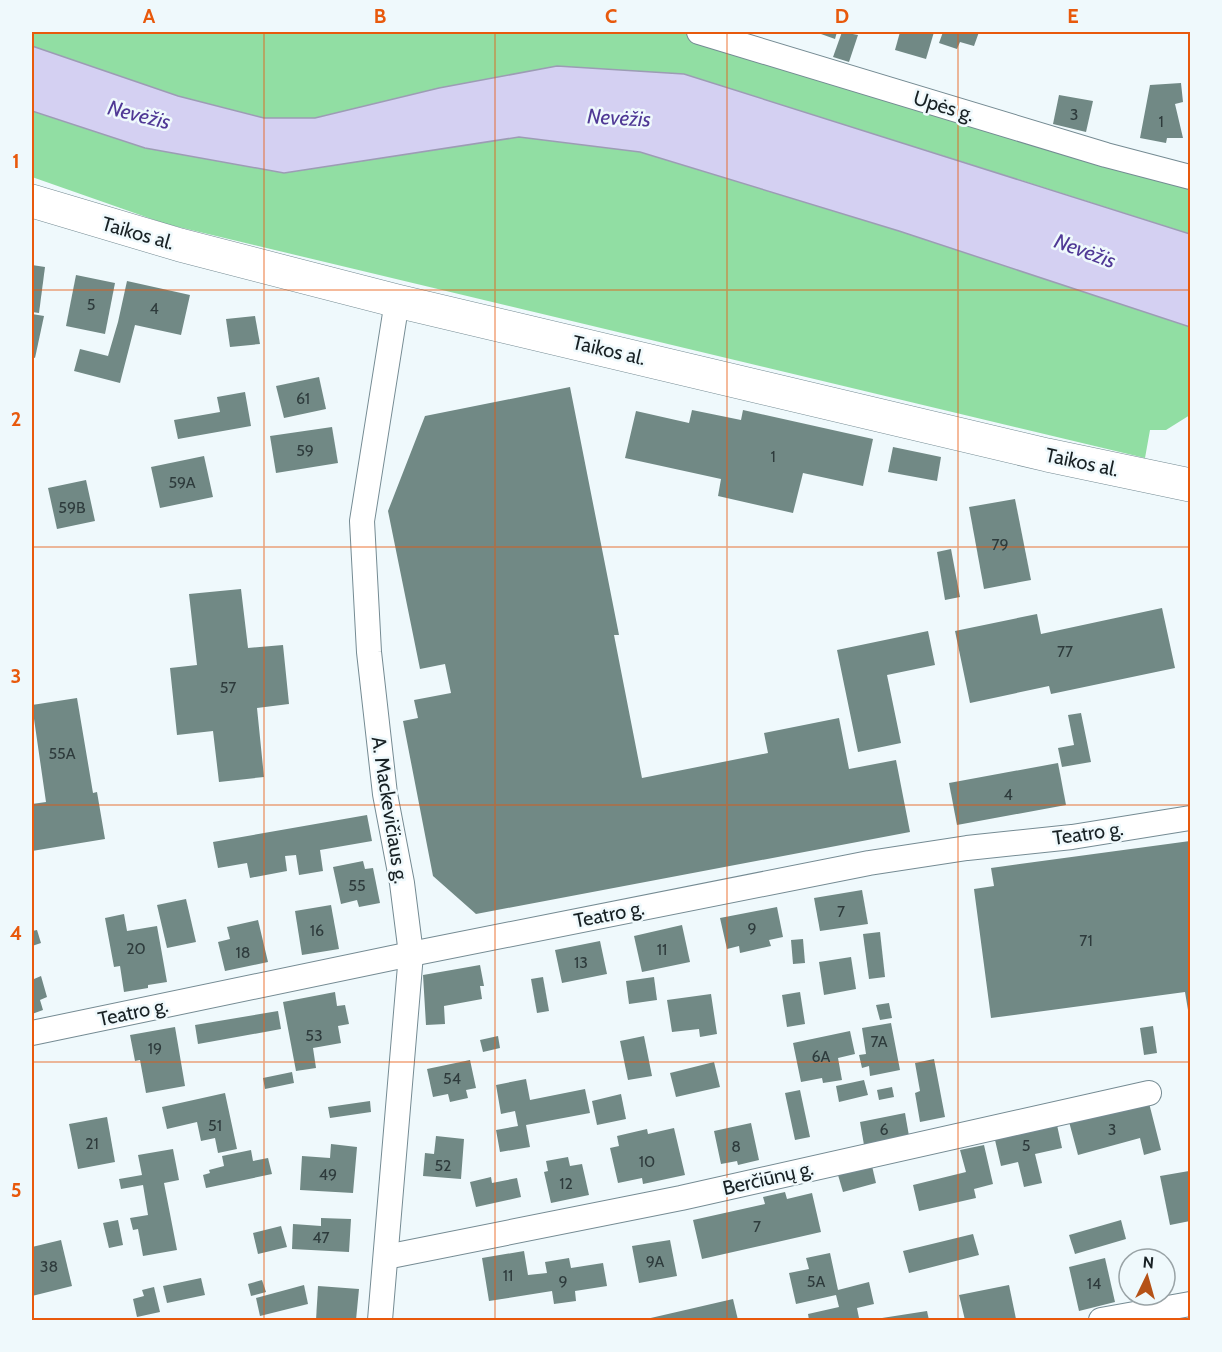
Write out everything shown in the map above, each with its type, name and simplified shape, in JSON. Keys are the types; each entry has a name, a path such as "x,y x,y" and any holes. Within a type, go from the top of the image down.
{"main road":[{"name":"Taikos al.","path":"32,201 180,245 397,301 1047,455 1191,485"}],"street":[{"name":"Upės g.","path":"699,32 1106,156 1191,177"},
{"name":"A. Mackevičiaus g.","path":"380,1320 411,954 402,883 386,794 369,652 363,521 397,301"},
{"name":"Teatro g.","path":"32,1033 411,954 868,863 967,848 1072,837 1191,818"},
{"name":"Berčiūnų g.","path":"386,1257 681,1198 1149,1093"},
{"path":"1101,1320 1191,1304"}],"green space":[{"path":"32,32 690,32 886,96 1190,189 1190,234 925,150 439,88 315,118 264,118 178,96 32,46"},
{"path":"32,111 145,148 284,173 519,137 640,152 899,231 1190,327 1190,415 1166,430 1150,430 1145,458 166,224 32,177"}],"water":[{"name":"Nevėžis","path":"32,46 178,96 264,118 315,118 439,88 557,66 684,74 1190,234 1190,327 899,231 640,152 519,137 284,173 145,148 32,111"}],"building":[{"path":"822,32 837,32 835,39 821,34"},
{"path":"842,32 858,35 849,62 833,57"},
{"path":"900,32 934,32 926,59 895,50"},
{"path":"943,32 979,32 974,46 960,42 957,49 939,43"},
{"path":"1181,83 1183,102 1175,104 1183,138 1167,138 1166,143 1140,138 1150,85"},
{"path":"1059,95 1093,101 1086,132 1053,124"},
{"path":"32,265 45,267 39,313 32,312"},
{"path":"76,275 115,283 105,334 66,326"},
{"path":"127,281 190,295 181,335 135,325 120,383 74,371 80,349 108,356"},
{"path":"32,314 44,316 35,358 32,357"},
{"path":"255,316 260,344 230,347 226,319"},
{"path":"319,377 326,409 284,418 276,386"},
{"path":"570,387 619,635 614,635 642,778 768,753 764,733 839,718 849,769 896,760 910,832 476,914 433,876 403,721 418,718 414,700 451,693 445,664 420,669 388,511 425,416"},
{"path":"245,392 251,426 178,439 174,420 220,412 217,397"},
{"path":"692,410 741,420 743,410 873,439 863,486 803,473 793,513 718,496 721,479 625,458 636,411 689,423"},
{"path":"332,427 338,463 276,473 270,436"},
{"path":"893,447 941,457 937,481 888,472"},
{"path":"204,456 213,497 160,508 151,467"},
{"path":"86,480 95,521 57,529 48,488"},
{"path":"1015,499 1031,580 984,589 969,507"},
{"path":"951,549 960,597 945,600 937,552"},
{"path":"241,589 248,648 283,645 289,704 257,708 264,777 219,782 213,731 177,735 170,668 197,665 189,594"},
{"path":"1162,608 1175,668 1051,694 1049,686 970,703 955,631 1037,614 1041,634"},
{"path":"928,631 935,665 887,675 901,743 858,752 837,650"},
{"path":"77,698 93,793 97,792 105,839 32,851 32,804 46,802 32,705"},
{"path":"1081,713 1091,762 1062,767 1058,748 1074,745 1068,715"},
{"path":"1058,763 1066,805 957,825 949,783"},
{"path":"367,815 372,841 320,850 323,871 299,875 296,855 285,856 287,871 250,878 247,863 218,868 213,842"},
{"path":"1190,841 1190,1009 1188,1010 1185,992 991,1018 974,889 994,886 991,868"},
{"path":"363,861 365,869 373,868 380,903 359,907 357,900 341,904 333,867"},
{"path":"862,890 868,924 820,931 814,898"},
{"path":"186,899 196,942 167,948 157,905"},
{"path":"331,905 339,949 302,955 295,911"},
{"path":"777,907 783,937 769,940 771,946 740,953 739,946 727,949 720,918"},
{"path":"124,914 127,931 157,926 167,982 124,992 120,966 114,967 105,918"},
{"path":"258,920 268,962 225,971 218,942 230,939 227,927"},
{"path":"682,925 690,962 642,972 634,936"},
{"path":"37,930 41,943 32,946 32,931"},
{"path":"880,932 885,977 869,979 863,934"},
{"path":"803,939 805,963 793,964 791,940"},
{"path":"600,941 607,974 562,983 555,950"},
{"path":"851,957 856,989 824,995 819,962"},
{"path":"480,965 484,986 480,986 482,999 444,1006 445,1024 426,1025 423,975"},
{"path":"32,973 34,979 41,976 47,997 40,1000 43,1010 32,1014"},
{"path":"543,977 549,1011 537,1013 531,979"},
{"path":"654,977 657,1000 629,1004 626,981"},
{"path":"335,992 337,1006 345,1005 349,1024 338,1026 341,1043 313,1048 316,1068 296,1071 283,1002"},
{"path":"800,992 805,1024 787,1027 782,995"},
{"path":"711,994 717,1034 700,1037 699,1029 672,1032 667,1000"},
{"path":"889,1003 892,1018 880,1020 876,1005"},
{"path":"278,1011 281,1029 198,1044 195,1025"},
{"path":"891,1023 900,1070 870,1076 869,1066 862,1068 859,1055 866,1054 862,1028"},
{"path":"1153,1026 1157,1053 1144,1055 1140,1028"},
{"path":"175,1027 185,1086 146,1093 140,1060 135,1061 130,1035"},
{"path":"850,1031 855,1054 838,1058 842,1080 823,1083 822,1078 801,1082 793,1043"},
{"path":"498,1036 500,1048 483,1052 480,1040"},
{"path":"644,1036 652,1076 628,1080 620,1041"},
{"path":"934,1059 945,1117 920,1122 915,1093 920,1091 915,1063"},
{"path":"470,1060 476,1088 466,1090 468,1098 450,1102 448,1094 433,1097 427,1069"},
{"path":"714,1062 720,1087 676,1097 670,1073"},
{"path":"292,1072 294,1083 265,1089 263,1078"},
{"path":"526,1079 530,1100 585,1089 590,1113 526,1125 530,1147 500,1152 496,1130 518,1126 515,1111 501,1114 496,1085"},
{"path":"864,1080 868,1095 839,1102 836,1086"},
{"path":"892,1087 894,1097 879,1100 877,1090"},
{"path":"800,1090 810,1137 795,1140 785,1093"},
{"path":"225,1093 237,1149 218,1153 215,1138 201,1141 197,1122 167,1129 162,1107"},
{"path":"621,1094 626,1119 597,1125 592,1101"},
{"path":"370,1101 371,1112 330,1118 328,1107"},
{"path":"1149,1103 1161,1150 1144,1155 1140,1138 1078,1155 1068,1118"},
{"path":"905,1113 909,1136 864,1145 860,1122"},
{"path":"107,1117 115,1162 78,1169 69,1124"},
{"path":"751,1123 759,1160 738,1165 737,1161 721,1164 714,1131"},
{"path":"1057,1125 1062,1148 1035,1154 1042,1183 1024,1187 1018,1162 1001,1166 995,1140"},
{"path":"674,1128 685,1175 643,1184 642,1178 618,1183 610,1148 619,1146 617,1136 647,1129 648,1134"},
{"path":"436,1136 464,1139 461,1179 423,1176 425,1153 434,1154"},
{"path":"331,1144 357,1147 353,1193 300,1190 302,1156 330,1158"},
{"path":"984,1145 993,1184 974,1189 976,1198 919,1211 913,1185 966,1172 960,1150"},
{"path":"173,1149 179,1180 164,1183 177,1250 143,1256 138,1229 133,1230 130,1218 148,1215 143,1185 121,1189 119,1179 142,1175 138,1155"},
{"path":"251,1150 253,1161 268,1158 272,1174 206,1188 203,1175 210,1173 209,1170 224,1166 222,1156"},
{"path":"568,1157 570,1166 582,1164 589,1195 551,1203 544,1172 548,1171 546,1161"},
{"path":"872,1166 876,1183 843,1192 838,1175"},
{"path":"1189,1171 1190,1221 1170,1225 1160,1176"},
{"path":"491,1177 492,1183 517,1178 521,1197 476,1207 470,1182"},
{"path":"785,1192 787,1199 812,1193 821,1232 702,1259 693,1220 765,1204 763,1197"},
{"path":"321,1218 351,1219 349,1252 292,1249 293,1224 321,1226"},
{"path":"118,1220 123,1245 109,1248 103,1223"},
{"path":"1121,1220 1126,1239 1075,1254 1069,1235"},
{"path":"281,1226 287,1247 258,1254 253,1233"},
{"path":"973,1234 979,1255 909,1273 903,1251"},
{"path":"61,1240 72,1286 32,1296 32,1247"},
{"path":"670,1240 677,1276 639,1283 632,1246"},
{"path":"524,1251 528,1275 547,1273 545,1262 569,1258 571,1268 603,1263 607,1286 575,1291 576,1301 554,1304 552,1291 489,1301 482,1258"},
{"path":"830,1253 838,1290 869,1282 874,1304 857,1308 859,1318 809,1320 808,1314 839,1307 836,1295 796,1304 789,1273 809,1269 806,1258"},
{"path":"1105,1258 1115,1302 1079,1311 1069,1267"},
{"path":"201,1278 205,1295 167,1303 163,1286"},
{"path":"262,1280 266,1292 251,1296 248,1284"},
{"path":"304,1285 308,1304 260,1316 256,1298"},
{"path":"1009,1285 1016,1319 965,1320 959,1295"},
{"path":"318,1286 359,1289 356,1320 316,1320"},
{"path":"154,1287 160,1312 137,1317 133,1299 144,1296 142,1290"},
{"path":"733,1299 738,1320 642,1320"},
{"path":"927,1311 929,1320 882,1320 882,1318"}]}
